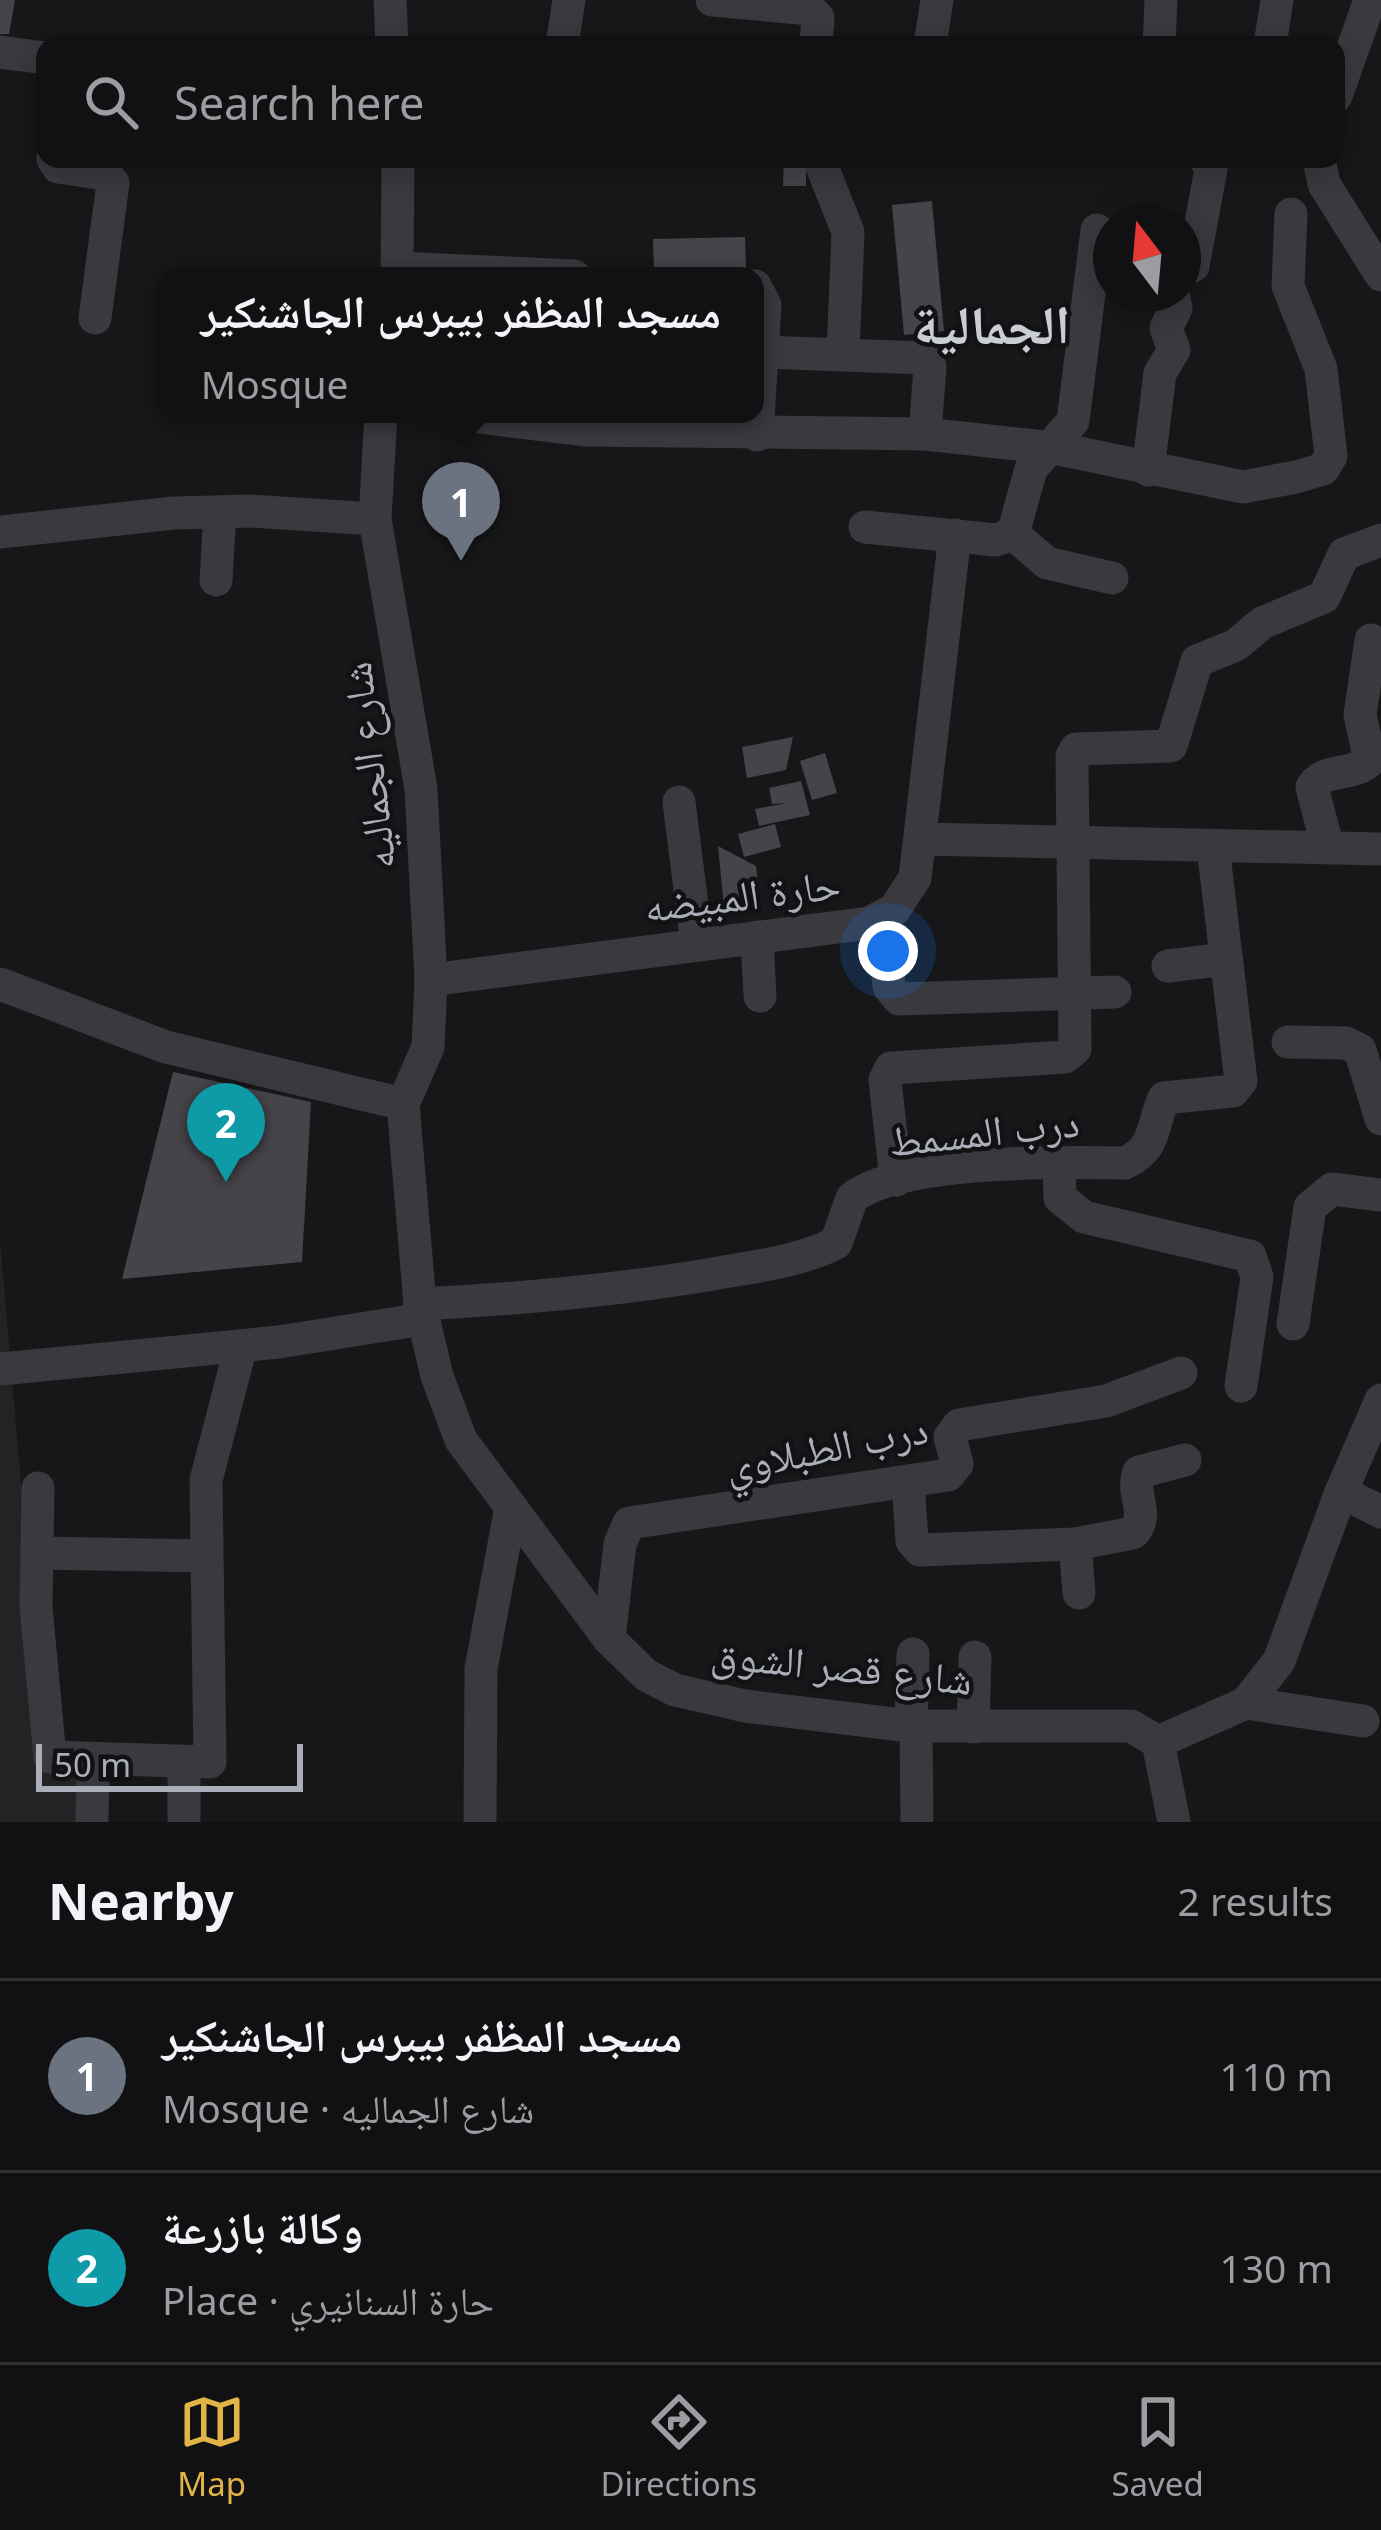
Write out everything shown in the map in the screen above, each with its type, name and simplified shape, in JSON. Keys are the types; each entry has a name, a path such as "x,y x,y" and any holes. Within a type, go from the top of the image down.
{"street":[{"path":"390,0 392,36"},
{"path":"563,36 569,0"},
{"path":"715,0 782,3 817,14 816,36"},
{"path":"931,36 937,0"},
{"path":"1159,36 1161,0"},
{"path":"1271,36 1277,0"},
{"path":"1345,71 1370,0"},
{"path":"0,52 36,57"},
{"path":"65,168 105,174 113,183 94,318"},
{"path":"398,168 398,267"},
{"path":"823,168 848,232 843,354"},
{"path":"1201,225 1209,168"},
{"path":"1321,168 1324,184 1369,232 1381,275"},
{"path":"675,423 757,435 925,434 1054,448 1148,470 1260,486 1323,469 1331,456 1321,369 1288,286 1291,214"},
{"path":"1013,534 1024,484 1066,436 1077,406 1093,265"},
{"path":"1148,470 1160,373 1174,350 1166,328 1174,312"},
{"path":"764,352 928,360 925,434"},
{"name":"شارع الجماليه","path":"380,423 375,520 422,789 431,980 428,1047 403,1104"},
{"path":"757,435 758,423"},
{"path":"216,580 220,512"},
{"path":"0,532 220,512 375,520"},
{"path":"865,527 996,540 1013,534"},
{"path":"1013,534 1047,563 1068,572 1112,578"},
{"name":"حارة المبيضه","path":"431,980 884,918 910,890 921,839 955,536"},
{"path":"896,1180 886,1080 898,1064 1065,1057 1075,1049 1071,843 1076,749 1171,746 1197,661 1236,645 1262,623 1324,597 1344,554 1381,540"},
{"path":"1328,848 1313,783 1362,768 1370,760 1375,747 1360,715 1371,640"},
{"path":"679,802 697,945"},
{"path":"921,839 1381,849"},
{"name":"درب المسمط","path":"0,1369 241,1346 422,1312 601,1291 818,1252 836,1243 851,1198 896,1180 1059,1162 1125,1163 1142,1155 1154,1139 1160,1106 1170,1094 1240,1087 1213,847"},
{"path":"884,918 890,987 899,999 1115,992"},
{"path":"757,937 760,996"},
{"path":"1168,966 1226,959"},
{"path":"0,984 166,1047 403,1104"},
{"path":"1288,1042 1346,1043 1360,1050 1381,1119"},
{"name":"شارع قصر الشوق","path":"403,1104 422,1312 461,1440 510,1512 568,1578 609,1639 646,1676 675,1690 745,1706 913,1726 1131,1726 1158,1742"},
{"path":"1059,1162 1060,1198 1084,1217 1250,1256 1258,1277 1241,1387"},
{"path":"1293,1324 1310,1208 1332,1189 1381,1196"},
{"path":"38,1488 36,1607 49,1753 55,1759 210,1762 206,1480 241,1346"},
{"name":"درب الطبلاوي","path":"609,1639 620,1544 629,1523 953,1472 950,1437 965,1422 1106,1401 1181,1373"},
{"path":"1174,1822 1158,1742 1246,1703 1279,1661 1341,1492 1381,1400"},
{"path":"908,1481 912,1541 920,1550 1075,1544 1133,1533 1142,1516 1135,1481 1139,1472 1185,1460"},
{"path":"1341,1492 1381,1512"},
{"path":"480,1822 481,1669 510,1512"},
{"path":"1075,1544 1079,1593"},
{"path":"38,1552 206,1556"},
{"path":"913,1654 917,1822"},
{"path":"973,1727 975,1657"},
{"path":"1246,1703 1364,1721"},
{"path":"92,1822 93,1760"},
{"path":"184,1762 184,1822"}],"shaded area":[{"path":"0,1239 45,1762 85,1769 85,1822 0,1822"}],"building":[{"path":"0,0 15,0 9,34 0,34"},
{"path":"784,168 806,168 806,186 783,186"},
{"path":"932,201 944,331 904,335 892,205"},
{"path":"745,237 746,267 654,267 653,239"},
{"path":"793,737 786,770 747,778 742,747"},
{"path":"825,753 837,793 812,800 800,761"},
{"path":"801,781 810,815 759,826 755,809 787,803 772,804 769,788"},
{"path":"775,824 781,847 744,857 738,834"},
{"path":"718,846 756,866 760,904 724,908"},
{"path":"173,1072 311,1102 302,1262 122,1279"}],"place":[{"name":"مسجد المظفر بيبرس الجاشنكير","path":"461,561"},
{"name":"وكالة بازرعة","path":"226,1182"}],"district":[{"name":"الجمالية","path":"992,323"}]}
